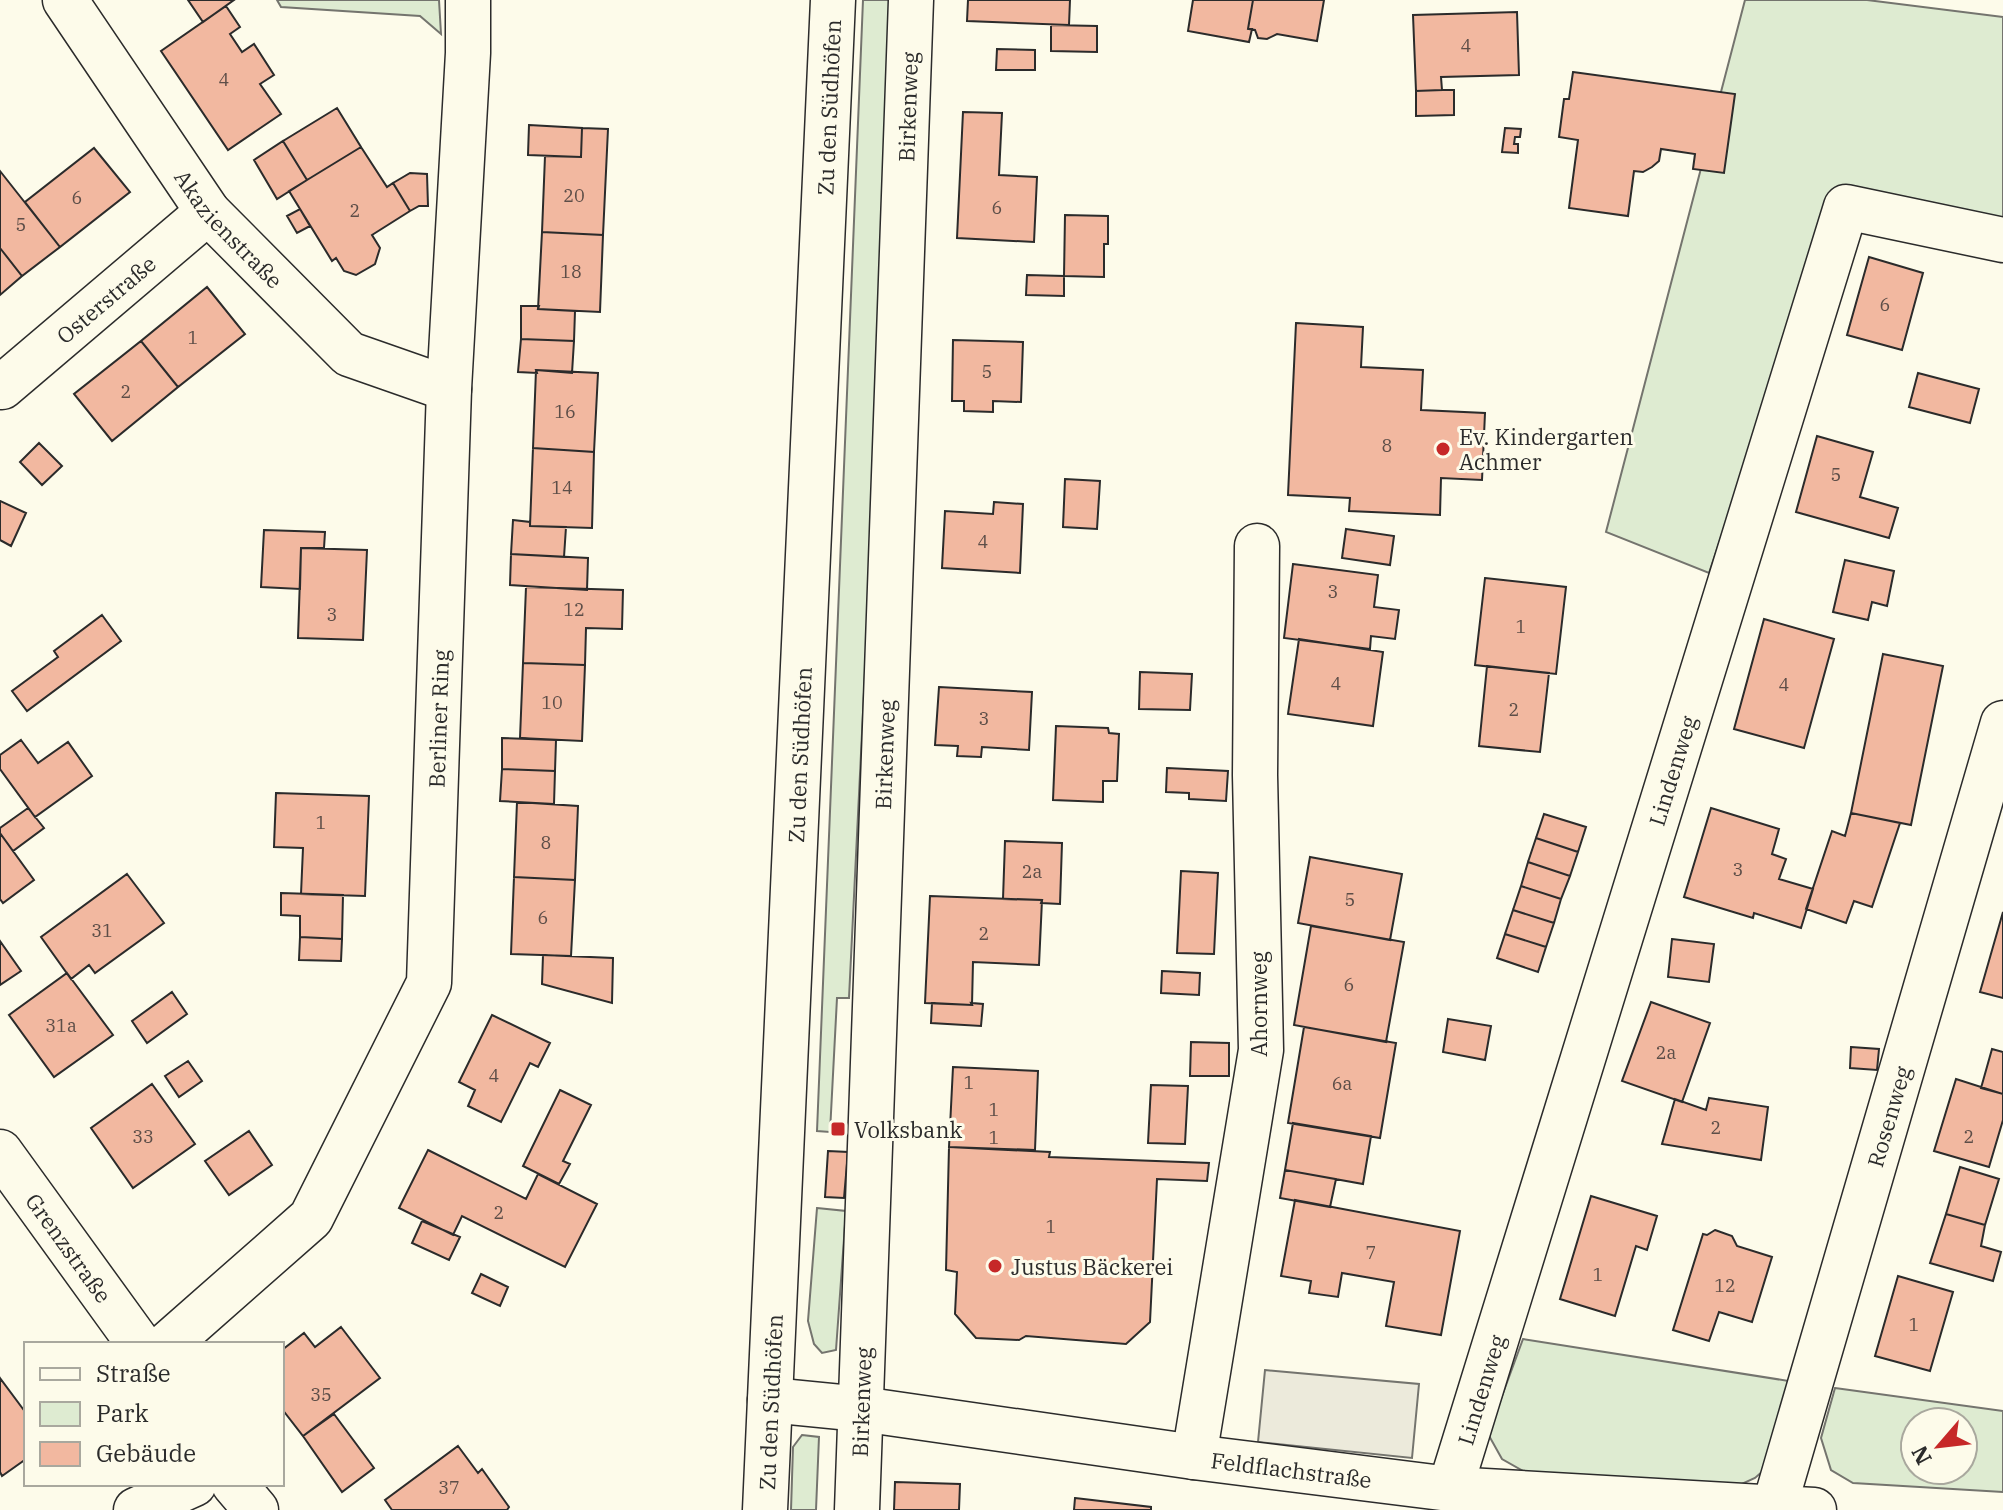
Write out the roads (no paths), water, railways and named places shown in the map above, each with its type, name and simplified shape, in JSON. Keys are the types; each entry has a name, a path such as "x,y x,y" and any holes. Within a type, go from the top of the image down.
{"street":[{"name":"Akazienstraße","path":"65,0 208,212 349,354 449,389"},
{"name":"Berliner Ring","path":"170,1342 311,1218 429,983 449,389 468,53 468,0"},
{"name":"Zu den Südhöfen","path":"765,1510 833,0"},
{"name":"Birkenweg","path":"857,1510 911,0"},
{"name":"Lindenweg","path":"1450,1489 1846,207 2003,240"},
{"name":"Osterstraße","path":"2,387 208,212"},
{"name":"Ahornweg","path":"1194,1457 1261,1050 1255,775 1257,546"},
{"name":"Rosenweg","path":"1794,1509 2003,723"},
{"name":"Grenzstraße","path":"0,1152 138,1342"},
{"name":"Feldflachstraße","path":"770,1400 861,1409 1194,1457 1450,1489 1794,1509"},
{"path":"136,1510 190,1486"},
{"path":"236,1486 256,1510"}],"place":[{"name":"Ev. Kindergarten Achmer","path":"1443,449"},
{"name":"Volksbank","path":"838,1129"},
{"name":"Justus Bäckerei","path":"995,1266"}]}
